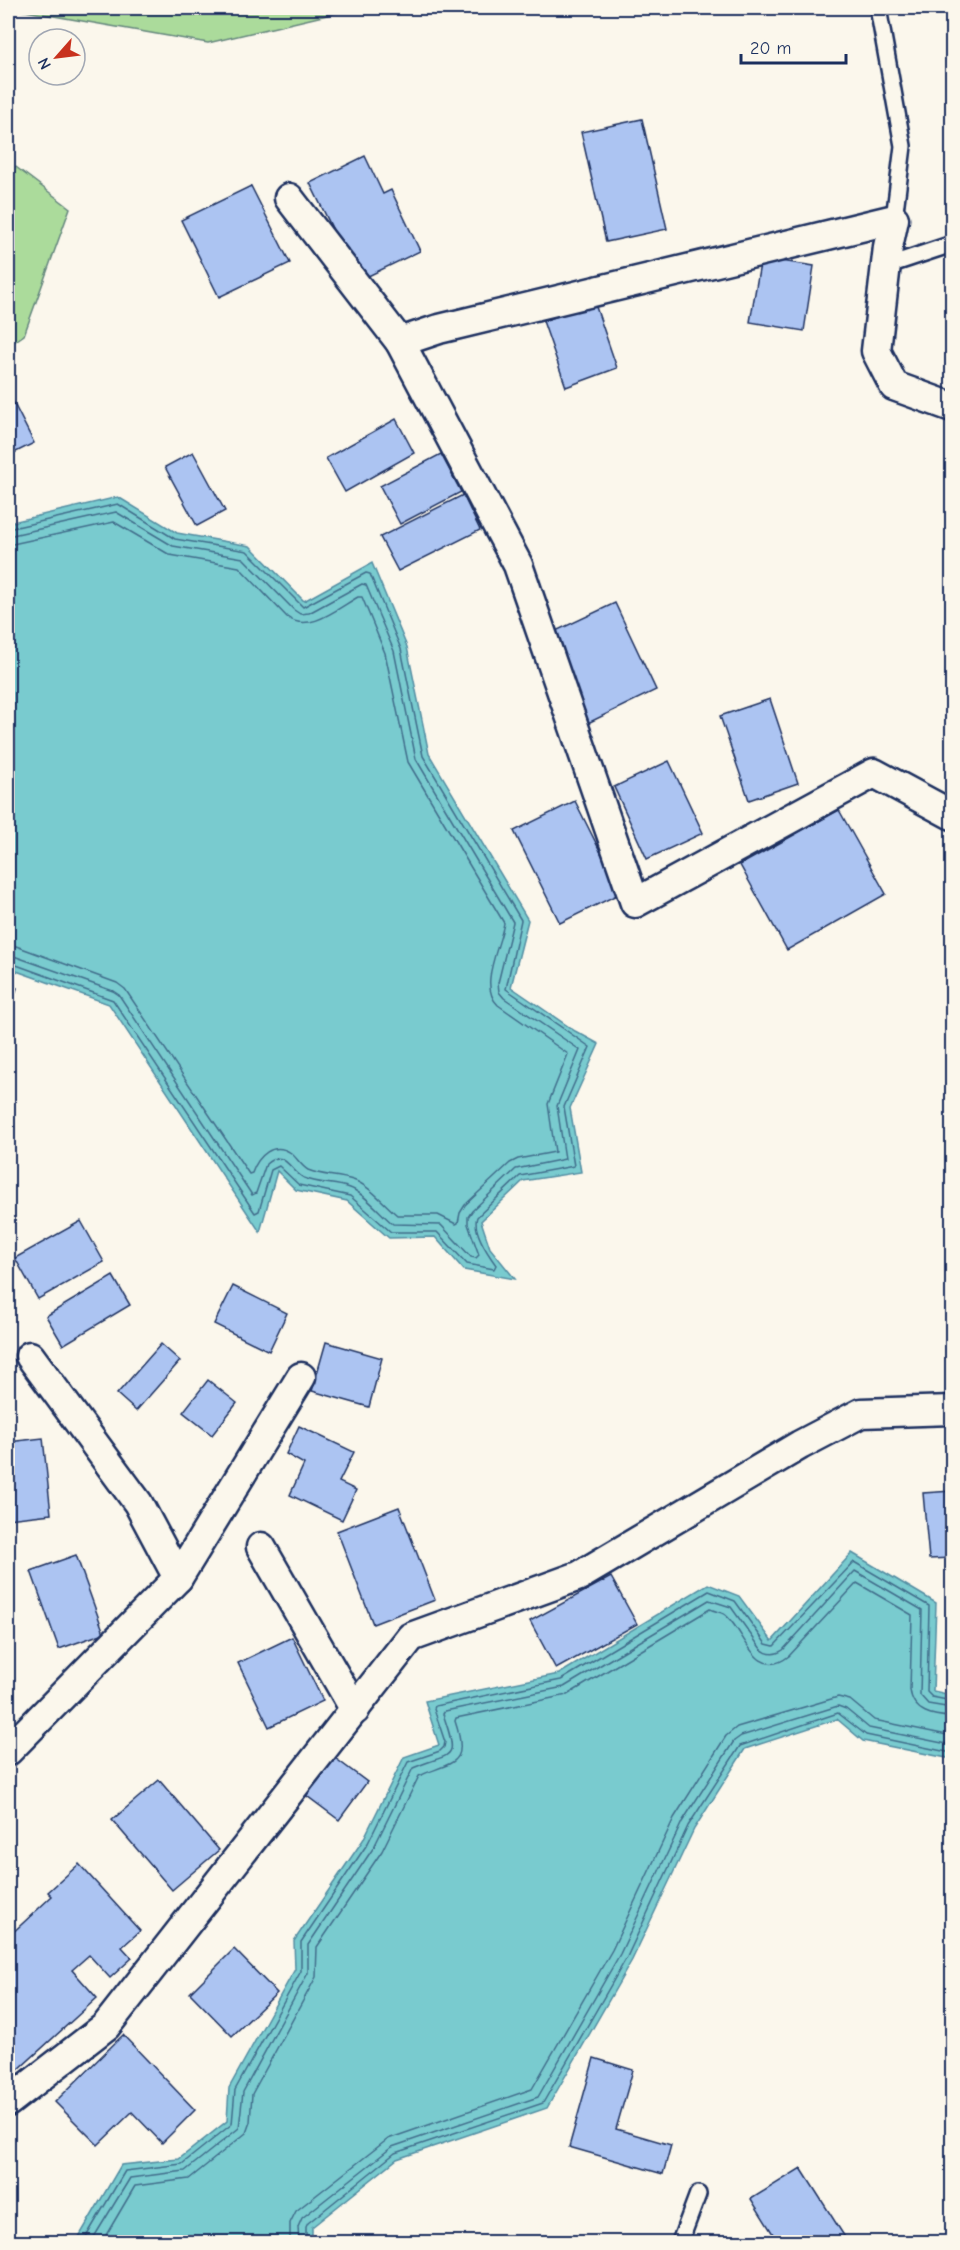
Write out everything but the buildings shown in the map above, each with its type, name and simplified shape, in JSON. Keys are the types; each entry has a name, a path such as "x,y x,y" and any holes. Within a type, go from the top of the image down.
{"street":[{"path":"289,198 400,342 518,565 635,903 874,773 952,816"},
{"path":"400,342 439,329 894,219 888,248 876,351 894,386 952,407"},
{"path":"30,1356 138,1503 178,1578"},
{"path":"8,1751 178,1578 301,1377"},
{"path":"8,2102 106,2026 411,1636 579,1576 800,1445 861,1413 952,1410"},
{"path":"261,1547 354,1710"}],"lane":[{"path":"878,8 903,146 894,219"},
{"path":"886,266 952,244"},
{"path":"680,2242 698,2194"}],"green space":[{"path":"8,8 357,8 208,43"},
{"path":"8,161 70,208 24,335 8,346"}],"water":[{"path":"118,497 177,533 250,546 304,601 372,563 407,647 429,754 528,920 511,987 575,1031 599,1044 570,1108 581,1172 523,1181 481,1221 490,1248 515,1279 464,1270 435,1237 389,1238 347,1201 296,1190 277,1171 260,1232 109,1004 11,969 8,965 8,523"},
{"path":"852,1553 936,1603 933,1691 952,1695 952,1759 863,1741 837,1719 745,1749 694,1829 632,1960 547,2108 397,2159 312,2227 312,2242 76,2242 121,2165 179,2159 227,2121 229,2088 295,1969 294,1941 363,1840 404,1757 439,1745 425,1701 559,1674 708,1584 739,1596 772,1641"}]}
